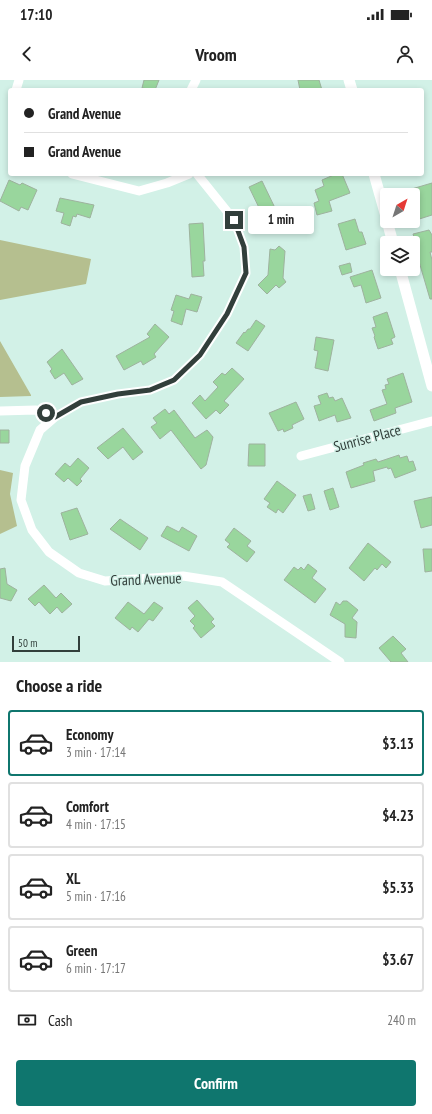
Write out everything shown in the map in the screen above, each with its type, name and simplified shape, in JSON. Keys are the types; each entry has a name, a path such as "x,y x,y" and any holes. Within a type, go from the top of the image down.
{"street":[{"path":"80,176 139,191 167,183 184,176"},
{"name":"Grand Avenue","path":"199,176 234,220 244,247 246,273 227,314 200,355 174,380 150,390 118,394 81,402 55,417 40,430 25,466 21,500 32,530 49,552 79,573 105,581 183,576 222,582 340,662"},
{"path":"375,176 380,196"},
{"path":"402,276 432,386"},
{"path":"0,411 36,410 55,417"},
{"name":"Sunrise Place","path":"301,456 432,420"}],"green space":[{"path":"0,240 91,259 86,284 0,300"},
{"path":"0,341 31,395 31,396 0,397"},
{"path":"0,470 13,473 10,494 17,526 0,534"}],"building":[{"path":"144,80 159,80 156,88 142,88"},
{"path":"298,80 319,80 321,88 300,88"},
{"path":"331,176 343,176 350,193 329,201 332,211 317,215 314,203 319,201 315,190 324,186 322,180"},
{"path":"9,180 20,185 22,183 37,190 28,210 21,207 19,211 0,201"},
{"path":"262,181 276,210 263,216 249,187"},
{"path":"432,183 432,215 420,219 420,188 415,188"},
{"path":"60,198 94,205 90,218 77,214 76,217 73,216 70,226 61,223 64,213 56,211"},
{"path":"290,214 296,225 284,231 278,220"},
{"path":"355,219 359,232 362,232 366,244 346,250 338,224"},
{"path":"203,223 205,261 203,261 204,276 192,277 189,224"},
{"path":"429,230 432,235 432,252 430,252 432,260 432,299 430,299 420,265 420,236 414,236 413,234"},
{"path":"279,246 285,251 283,278 286,282 279,288 276,285 267,294 258,285 268,275 270,249 275,250"},
{"path":"350,263 352,272 342,275 339,266"},
{"path":"372,270 381,298 366,303 361,285 354,287 350,277"},
{"path":"191,294 202,297 197,312 186,309 182,325 171,321 174,311 171,310 176,295 189,299"},
{"path":"387,312 395,337 391,339 393,344 378,349 372,328 376,327 373,317"},
{"path":"256,320 265,326 248,351 236,343 244,332 245,333 248,329 250,329"},
{"path":"155,324 169,337 154,354 156,357 143,365 141,361 124,370 116,356 150,337 147,334"},
{"path":"316,337 334,340 328,371 315,368 318,351 314,350"},
{"path":"62,349 83,379 72,385 64,373 55,379 50,371 52,369 47,362"},
{"path":"232,368 244,379 224,401 229,405 220,414 216,410 206,419 192,403 200,395 205,401 218,387 213,382 222,373 225,375"},
{"path":"403,373 412,402 395,408 396,413 374,421 370,410 387,404 382,390 386,389 385,385 389,384 387,379"},
{"path":"327,393 329,398 333,397 335,401 342,398 351,418 337,422 335,415 319,421 314,406 321,404 318,396"},
{"path":"296,402 304,419 292,425 293,428 284,432 283,429 278,431 269,413"},
{"path":"165,409 169,414 174,410 195,438 207,430 213,437 206,465 201,469 171,430 160,439 151,427 157,423 153,418"},
{"path":"123,428 143,452 133,460 123,447 108,459 97,448"},
{"path":"0,430 9,430 9,443 0,443"},
{"path":"249,444 265,444 265,466 248,466"},
{"path":"399,455 400,458 407,456 409,462 413,461 416,470 395,478 391,468 388,469 387,467 373,471 375,481 351,488 346,472 364,465 363,463 376,459 378,462"},
{"path":"78,458 89,468 80,479 82,481 77,486 68,478 64,482 55,474 65,463 70,467"},
{"path":"277,481 296,495 283,513 278,509 276,513 267,507 270,503 264,499"},
{"path":"333,488 339,507 330,510 324,491"},
{"path":"311,494 315,509 308,511 303,496"},
{"path":"432,497 432,525 421,528 414,501"},
{"path":"77,508 88,534 70,540 61,513"},
{"path":"120,519 148,538 140,550 110,529"},
{"path":"167,526 179,532 182,527 197,536 189,551 161,536"},
{"path":"234,528 251,541 247,546 255,552 247,562 227,547 230,544 225,540"},
{"path":"368,543 391,562 386,568 382,564 377,570 375,568 364,581 349,568"},
{"path":"423,549 432,549 432,571 425,572"},
{"path":"308,564 317,571 312,578 326,589 315,603 284,580 294,567 298,570 301,567 304,570"},
{"path":"5,568 7,584 17,590 11,601 0,598 0,569"},
{"path":"44,585 56,598 61,593 72,604 62,613 57,607 50,614 39,602 35,606 28,599"},
{"path":"197,600 214,619 211,622 215,626 201,638 193,628 195,626 190,621 195,616 188,608"},
{"path":"343,601 347,601 358,610 352,618 357,622 356,638 345,637 345,624 330,615 336,602 340,605"},
{"path":"128,602 144,614 154,602 163,608 153,621 149,619 138,632 132,627 130,630 115,618"},
{"path":"393,636 406,649 401,653 408,662 391,662 379,648"}],"route":[{"path":"46,413 55,417 81,402 118,394 150,390 174,380 200,355 227,314 246,273 244,247 234,220"}]}
